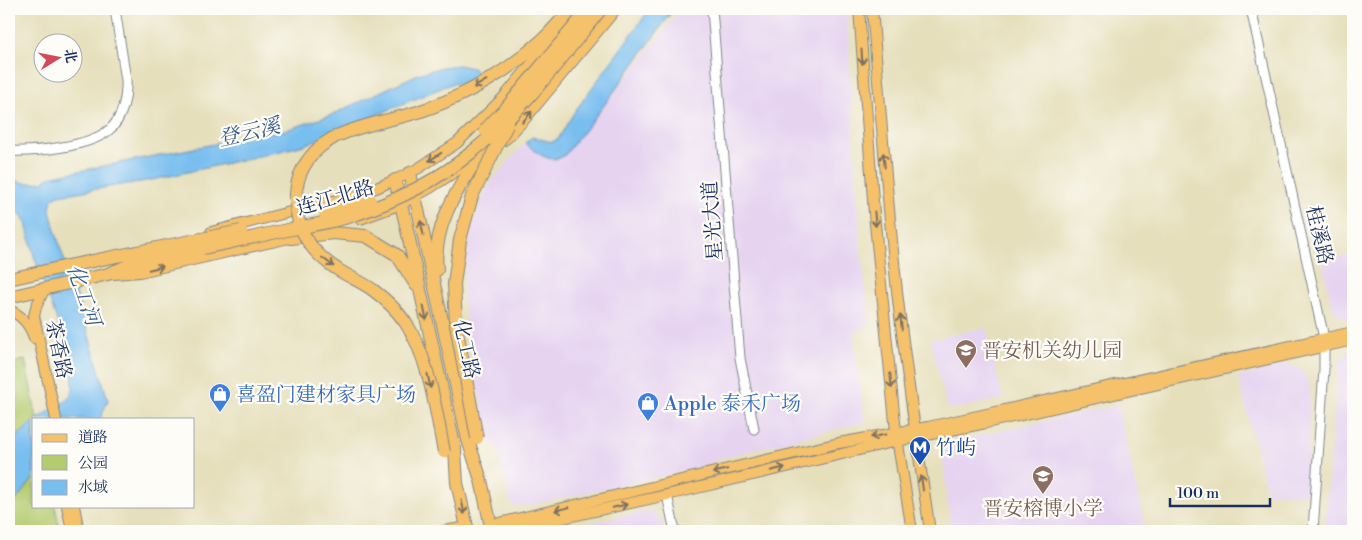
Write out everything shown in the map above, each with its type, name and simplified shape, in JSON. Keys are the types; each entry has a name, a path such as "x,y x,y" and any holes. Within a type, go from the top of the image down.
{"highway":[{"path":"458,483 444,452 427,373 418,343 405,322 391,305 379,295 319,256 306,240 298,223 295,204 296,186 300,171 311,155 321,146 337,136 430,108 471,90 525,55 571,9"},
{"name":"连江北路","path":"9,297 108,274 137,262 324,214 400,188 430,172 486,129 507,107 589,9"},
{"name":"连江北路","path":"9,279 146,250 202,244 326,222 351,216 386,202 433,179 473,152 513,114 601,9"},
{"path":"481,480 477,438 456,325 454,284 460,240 472,196 513,114"},
{"path":"445,335 437,267 438,240 450,205 460,185 479,156"},
{"name":"化工路","path":"410,173 468,440 481,480 492,528"},
{"name":"化工路","path":"395,180 455,449 458,483 468,529"},
{"path":"292,238 333,232 366,236 397,255 420,292"}],"main road":[{"path":"146,250 223,228 328,203 376,188 410,173 457,143 480,122 504,97 577,9"},
{"path":"108,274 140,272 292,238 355,221 401,204 440,182 507,138 516,130 616,9"},
{"path":"858,9 874,214 897,436 912,531"},
{"path":"872,9 897,292 930,531"},
{"name":"茶香路","path":"45,288 34,316 48,380 50,412"},
{"name":"茶香路","path":"9,310 25,322 32,333 50,412"},
{"path":"492,528 756,462 897,436 996,421 1325,342 1353,332"},
{"path":"1325,342 1353,340"},
{"path":"504,531 667,495 897,436"},
{"path":"67,508 72,531"},
{"path":"74,508 79,531"},
{"path":"444,531 468,529"}],"street":[{"path":"9,151 28,152 60,147 96,139 111,129 124,103 126,90 115,9"},
{"name":"星光大道","path":"712,9 740,358 754,430"},
{"name":"桂溪路","path":"1251,9 1325,342 1313,531"},
{"path":"667,495 675,531"}],"shaded area":[{"path":"681,9 847,9 861,251 870,324 858,329 854,337 865,422 721,458 699,468 526,506 514,506 510,502 497,447 489,441 467,332 463,296 464,277 471,233 479,205 494,178 525,143 544,158 557,159 564,156"},
{"path":"1353,254 1352,320 1338,315 1332,307 1322,261"},
{"name":"晋安机关幼儿园","path":"986,327 1003,399 950,409 947,407 930,340"},
{"path":"1353,351 1353,531 1324,531 1338,367 1342,358"},
{"path":"1285,365 1301,370 1308,380 1310,388 1307,495 1267,492 1238,377"},
{"name":"晋安榕博小学","path":"1118,405 1146,530 951,531 943,460 945,451 954,441"},
{"path":"645,511 653,513 662,521 664,531 550,531"}],"green space":[{"path":"25,360 37,418 32,418 32,508 55,508 60,531 9,531 9,368 17,362"}],"water":[{"path":"650,9 674,9 602,108 564,156 553,159 548,158 539,154 525,143 532,137 552,142 558,139 575,111"},
{"path":"458,65 473,68 480,78 465,86 461,83 451,84 304,145 152,180 59,195 52,199 51,215 108,400 100,418 39,418 66,401 73,391 72,366 34,256 26,223 21,215 9,205 9,179 25,183 43,182 49,177 289,129 331,115 418,74 442,67"},
{"path":"32,423 32,480 11,506 10,520 12,531 9,531 9,444"}],"place":[{"name":"晋安机关幼儿园","path":"966,369"},
{"name":"喜盈门建材家具广场","path":"220,413"},
{"name":"Apple 泰禾广场","path":"648,422"},
{"name":"竹屿","path":"920,466"},
{"name":"晋安榕博小学","path":"1043,495"}],"water label":[{"name":"登云溪","path":"249,132"},
{"name":"化工河","path":"84,295"}]}
